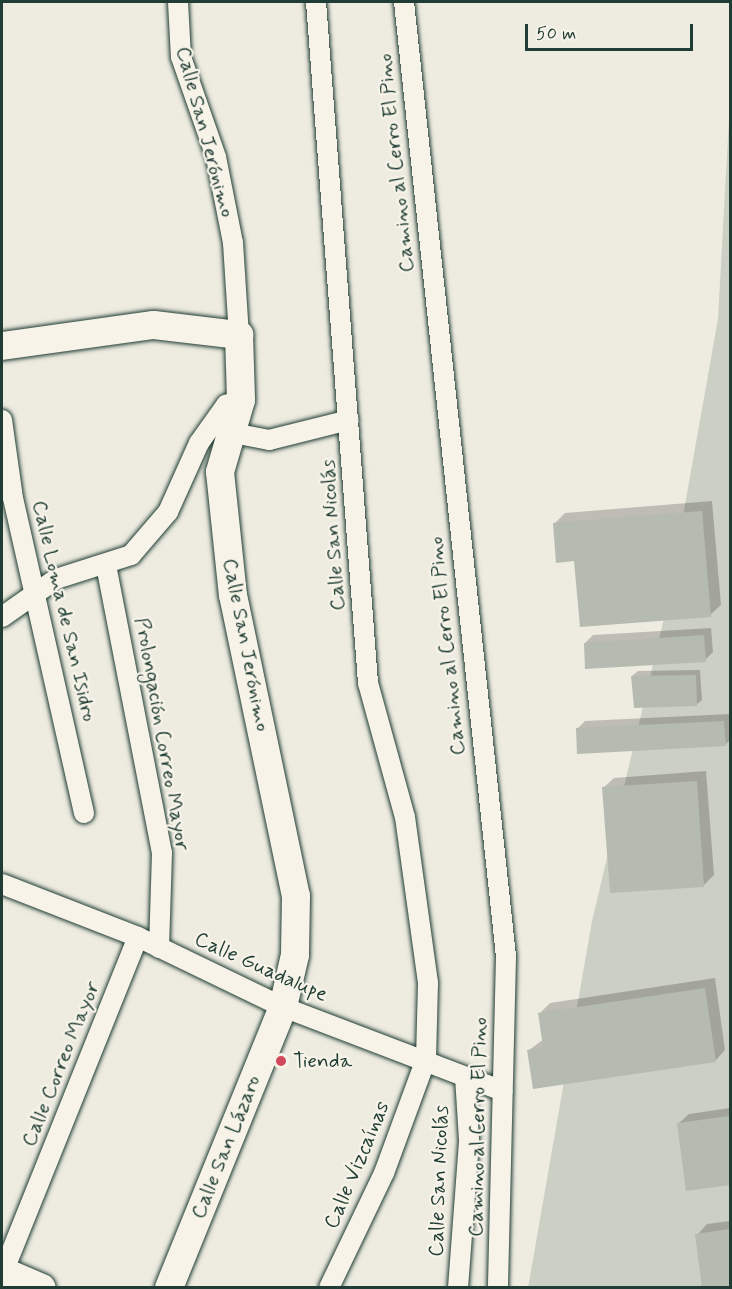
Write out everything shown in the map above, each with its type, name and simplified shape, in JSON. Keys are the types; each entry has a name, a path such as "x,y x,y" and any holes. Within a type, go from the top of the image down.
{"main road":[{"path":"2,346 154,326 239,334"},
{"name":"Calle San Jerónimo","path":"239,334 241,400 228,432 220,472 233,596 296,896 295,955 283,1007"},
{"name":"Calle San Lázaro","path":"169,1287 283,1007"},
{"path":"2,1273 42,1287"}],"street":[{"name":"Calle San Jerónimo","path":"178,2 181,57 216,157 233,243 239,334"},
{"name":"Calle San Nicolás","path":"316,2 350,420 368,683 418,885 428,983 426,1059"},
{"name":"Camino al Cerro El Pino","path":"404,2 506,957 498,1287"},
{"path":"2,617 37,589 131,555 168,512 200,443 225,405 241,400"},
{"name":"Calle Loma de San Isidro","path":"2,420 7,496 37,589 84,813"},
{"path":"228,432 268,440 350,420"},
{"name":"Prolongación Correo Mayor","path":"106,565 162,853 159,948"},
{"name":"Calle Guadalupe","path":"2,884 138,937 283,1007 426,1059 502,1091"},
{"name":"Calle Correo Mayor","path":"2,1273 138,937"},
{"name":"Calle Vizcaínas","path":"329,1287 384,1173 426,1059"},
{"name":"Calle San Nicolás","path":"458,1287 469,1140 465,1077"}],"shaded area":[{"path":"730,101 730,1287 528,1288 592,921 667,606 718,319"}],"building":[{"path":"702,511 711,617 580,627 574,561 556,563 553,523"},
{"path":"704,635 706,662 585,669 584,643"},
{"path":"696,675 697,706 634,708 631,676"},
{"path":"724,721 726,746 577,754 576,728"},
{"path":"697,781 704,887 610,893 602,787"},
{"path":"705,988 716,1062 533,1089 527,1050 543,1047 538,1013"},
{"path":"730,1116 730,1185 686,1191 677,1123"},
{"path":"730,1229 730,1286 702,1288 695,1234"}],"place":[{"name":"Tienda","path":"281,1061"}]}
